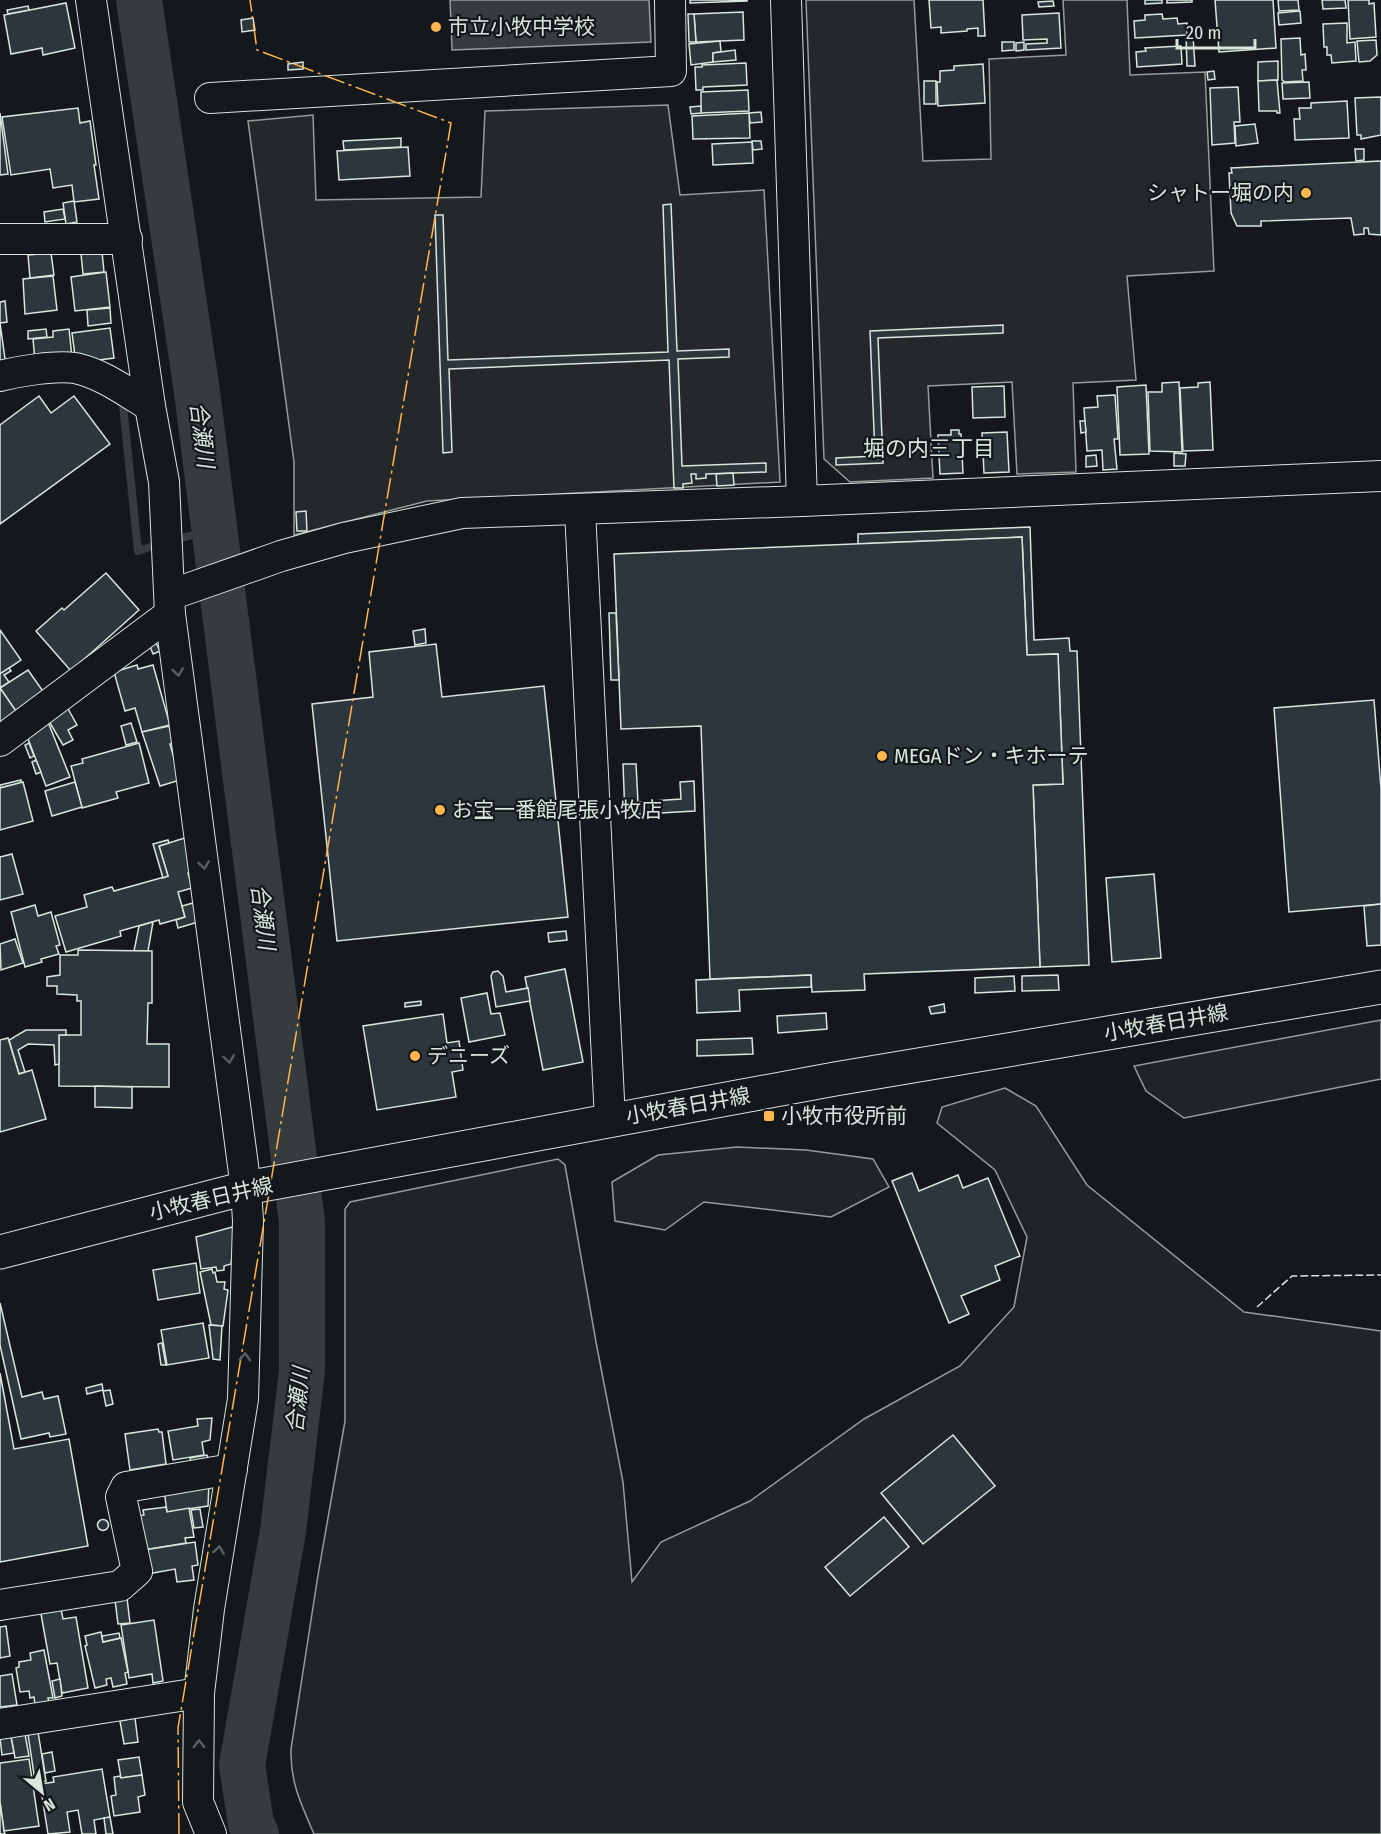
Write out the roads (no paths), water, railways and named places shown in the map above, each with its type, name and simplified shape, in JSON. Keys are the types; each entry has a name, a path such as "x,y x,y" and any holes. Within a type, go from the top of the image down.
{"main road":[{"name":"小牧春日井線","path":"0,1252 258,1186 610,1120 1381,987"}],"street":[{"path":"91,0 150,406 164,482 172,601 258,1186 248,1221 243,1399 209,1609 199,1693 198,1802 211,1834"},
{"path":"210,98 671,71 670,0"},
{"path":"786,0 802,501"},
{"path":"0,239 127,239"},
{"path":"0,376 27,370 75,368 108,381 150,406"},
{"path":"0,741 172,601 280,556 344,538 462,513 1381,476"},
{"path":"580,510 610,1120"},
{"path":"0,1605 120,1586 137,1571 121,1497 126,1486 232,1469"},
{"path":"0,1724 199,1693"}],"waterway":[{"name":"合瀬川","path":"139,0 197,392 302,1222 302,1371 283,1531 242,1765 251,1824 256,1834"},
{"path":"118,400 123,405 138,551 160,544"},
{"path":"172,541 214,529"}],"place":[{"name":"市立小牧中学校","path":"436,27"},
{"name":"シャトー堀の内","path":"1306,193"},
{"name":"MEGAドン・キホーテ","path":"882,756"},
{"name":"お宝一番館尾張小牧店","path":"440,810"},
{"name":"デニーズ","path":"415,1056"},
{"name":"小牧市役所前","path":"769,1116"}],"district":[{"name":"堀の内三丁目","path":"929,448"}]}
